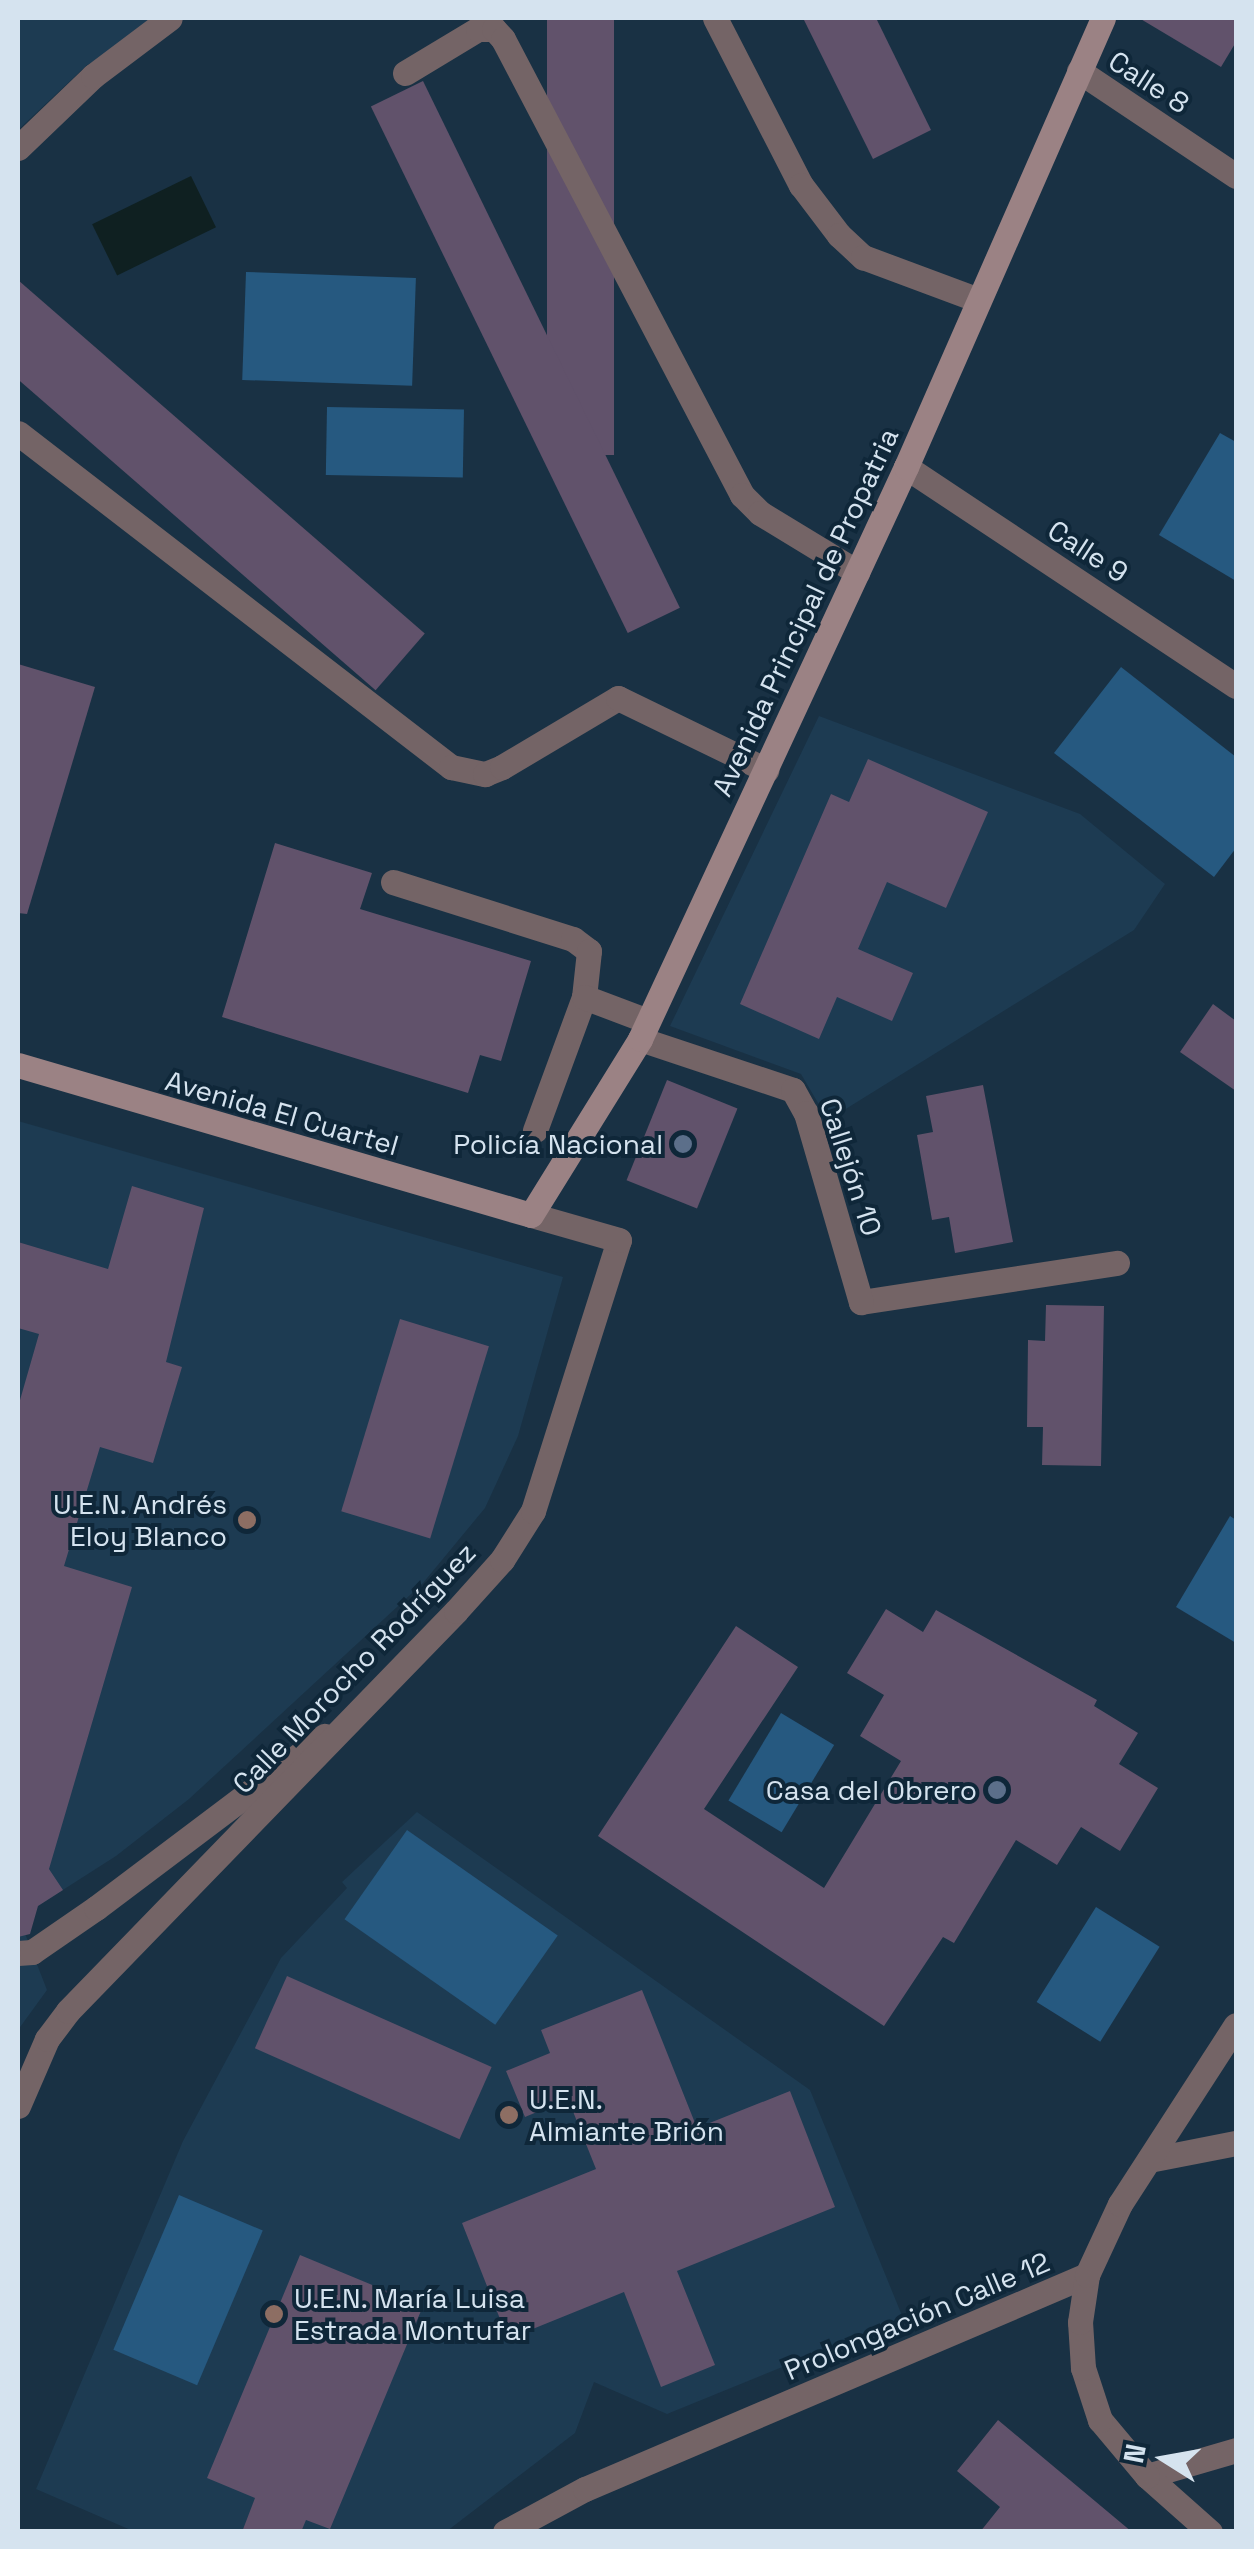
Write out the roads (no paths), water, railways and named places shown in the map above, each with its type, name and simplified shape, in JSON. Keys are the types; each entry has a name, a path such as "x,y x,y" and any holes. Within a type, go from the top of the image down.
{"main road":[{"name":"Avenida Principal de Propatria","path":"531,1215 644,1030 906,467 976,299 1102,18"},
{"name":"Avenida El Cuartel","path":"18,1064 531,1215"}],"street":[{"path":"18,148 92,76 170,18"},
{"path":"715,18 801,185 838,235 863,257 976,299"},
{"path":"405,73 478,29 494,30 503,39 742,495 856,572"},
{"name":"Calle 8","path":"1078,71 1236,176"},
{"path":"18,433 451,767 484,774 502,767 618,698 766,770"},
{"name":"Calle 9","path":"906,467 1236,686"},
{"path":"393,882 584,944 590,961 584,996 535,1130"},
{"path":"584,996 644,1030"},
{"name":"Callejón 10","path":"644,1030 793,1090 806,1114 861,1302 1117,1262"},
{"name":"Calle Morocho Rodríguez","path":"18,2106 47,2040 68,2011 502,1560 533,1511 571,1404 619,1240 531,1215"},
{"path":"18,1953 32,1952 96,1908 360,1709"},
{"name":"Prolongación Calle 12","path":"505,2532 586,2489 1086,2275 1149,2160 1236,2025"},
{"path":"1149,2160 1236,2142"},
{"path":"1086,2275 1080,2322 1083,2368 1100,2420 1146,2476 1210,2532"},
{"path":"1146,2476 1236,2450"}],"place":[{"name":"Policía Nacional","path":"683,1144"},
{"name":"U.E.N. Andrés Eloy Blanco","path":"247,1520"},
{"name":"Casa del Obrero","path":"997,1790"},
{"name":"U.E.N. Almiante Brión","path":"509,2115"},
{"name":"U.E.N. María Luisa Estrada Montufar","path":"274,2314"}]}
